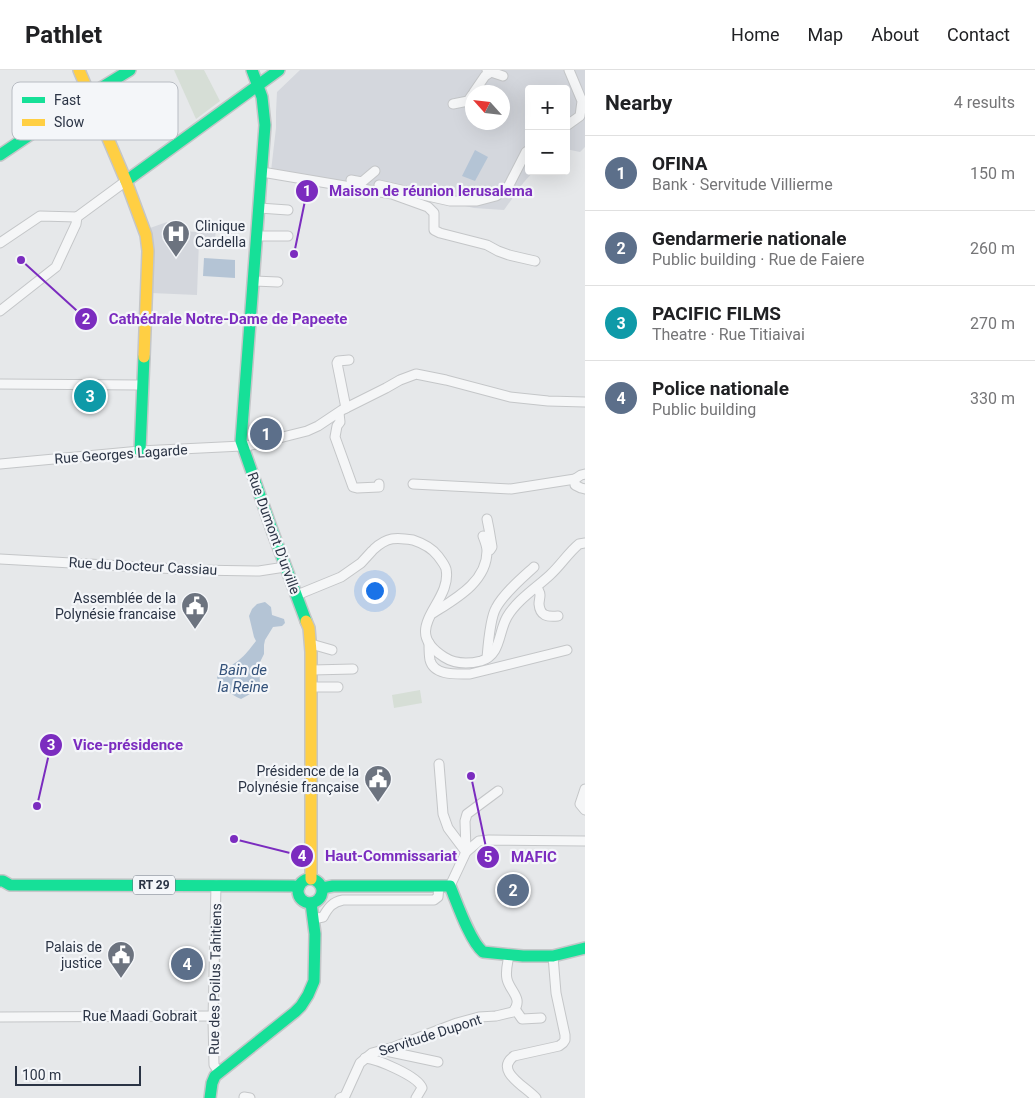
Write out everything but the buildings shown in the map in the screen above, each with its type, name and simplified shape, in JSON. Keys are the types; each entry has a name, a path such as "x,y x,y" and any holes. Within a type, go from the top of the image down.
{"main road":[{"path":"79,70 84,82"},
{"path":"111,82 130,70"},
{"name":"Rue Dumont D'urville","path":"252,70 264,103 265,118 242,445 310,628 312,670 311,879"},
{"path":"126,180 278,70"},
{"path":"0,154 21,140"},
{"path":"108,140 126,180 147,240 140,449"},
{"path":"311,879 318,882 323,892 317,902 311,904 301,900 298,893 303,881 311,879"},
{"name":"RT 29","path":"3,885 299,887"},
{"path":"322,888 333,886 444,886 478,948 483,952 523,956 553,956 585,948"},
{"path":"210,1098 212,1083 219,1072 295,1012 306,999 314,981 315,934 311,904"}],"street":[{"path":"569,70 582,101 580,116 570,123"},
{"path":"479,85 485,76 492,71"},
{"path":"453,104 465,102"},
{"path":"262,169 362,182 450,201 477,202 496,196 508,187 525,154"},
{"path":"262,169 398,196 428,207 434,213 434,230 440,233 486,245 509,255 535,261"},
{"path":"362,182 375,171"},
{"path":"0,243 37,217 77,217 126,180"},
{"path":"259,208 288,210"},
{"path":"0,310 56,267 76,224 77,217"},
{"path":"257,236 288,236"},
{"path":"253,281 278,282"},
{"path":"349,360 337,363 342,410 334,437 353,487 379,487 379,484"},
{"name":"Rue Georges Lagarde","path":"0,464 140,449 242,445 307,431 342,410 400,380 416,374 510,397 585,402"},
{"path":"0,384 142,385"},
{"path":"413,484 511,489 575,479 585,474"},
{"path":"575,479 575,485 585,488"},
{"path":"429,616 470,588 477,580 492,547 487,519"},
{"path":"484,536 487,550 486,559"},
{"path":"297,595 340,577 361,563 386,540 390,538 404,539 418,542 436,554 446,569 445,584 426,623 430,659 440,671 470,674 567,650"},
{"path":"429,643 434,650 452,661 464,663 487,658 496,650 503,627 512,609 557,569 574,548 579,544 585,543"},
{"name":"Rue du Docteur Cassiau","path":"0,559 196,570 260,571 286,567"},
{"path":"487,658 496,607 534,567"},
{"path":"537,587 540,596 540,612 547,616 558,616"},
{"path":"311,644 332,650"},
{"path":"312,670 353,669"},
{"path":"311,687 338,687"},
{"path":"439,764 443,814 448,828 466,852"},
{"path":"585,789 580,804 585,810"},
{"path":"466,852 465,821 467,814 498,791"},
{"path":"313,919 323,917 330,906 343,900 376,904 434,900 438,897 466,852 479,842 489,840 585,842"},
{"name":"Rue des Poilus Tahitiens","path":"216,885 213,1016 214,1065 219,1072"},
{"path":"376,886 376,904"},
{"path":"509,955 507,979 518,999 518,1007 516,1009 522,1019 541,1018"},
{"path":"536,1098 513,1078 508,1072 507,1066 510,1059 514,1056 559,1046 565,1040 556,993 553,956"},
{"name":"Servitude Dupont","path":"340,1098 344,1096 360,1063 372,1053 479,1016 496,1016 514,1012 516,1009"},
{"name":"Rue Maadi Gobrait","path":"0,1017 213,1016"},
{"path":"384,1050 438,1062"},
{"path":"365,1058 406,1073 420,1083 422,1088 416,1098"}],"shaded area":[{"path":"174,70 204,70 220,101 196,119"},
{"path":"300,70 585,70 585,147 580,152 570,150 570,85 525,85 525,175 530,175 504,210 474,208 390,189 271,171 277,92"},
{"name":"Clinique Cardella","path":"167,222 172,239 176,238 177,245 172,246 179,247 180,243 184,243 184,231 197,232 197,225 216,226 215,240 199,240 197,295 151,293 153,240 150,228"},
{"path":"420,690 422,703 394,708 392,695"}],"water":[{"path":"475,150 488,157 475,181 462,176"},
{"path":"204,258 235,260 235,278 203,276"},
{"name":"Bain de la Reine","path":"265,602 271,607 272,615 284,619 285,623 282,626 273,627 265,640 264,654 259,664 260,685 252,693 241,699 230,693 222,685 217,678 218,672 240,660 256,641 249,616 257,604"}],"traffic: fast":[{"path":"111,82 130,70"},
{"path":"252,70 262,97 265,125 241,441 306,621"},
{"path":"126,181 279,70"},
{"path":"0,155 22,140"},
{"path":"140,451 144,357"},
{"path":"310,879 319,882 322,891 319,900 310,903 301,900 298,891 301,882 310,879"},
{"path":"0,881 10,885 299,887"},
{"path":"322,888 333,886 450,886 469,931 483,952 523,956 553,956 585,948"},
{"path":"210,1098 215,1076 295,1012 308,995 314,981 315,934 311,903"}],"traffic: slow":[{"path":"79,70 84,82"},
{"path":"109,140 146,235 148,251 144,357"},
{"path":"306,621 309,628 311,652 311,879"}],"place":[{"name":"Maison de réunion Ierusalema","path":"294,254"},
{"name":"Clinique Cardella","path":"176,258"},
{"name":"Cathédrale Notre-Dame de Papeete","path":"21,260"},
{"name":"PACIFIC FILMS","path":"90,396"},
{"name":"OFINA","path":"266,434"},
{"name":"Assemblée de la Polynésie francaise","path":"195,630"},
{"name":"MAFIC","path":"471,776"},
{"name":"Présidence de la Polynésie française","path":"378,803"},
{"name":"Vice-présidence","path":"37,806"},
{"name":"Haut-Commissariat","path":"234,839"},
{"name":"Gendarmerie nationale","path":"513,890"},
{"name":"Police nationale","path":"187,964"},
{"name":"Palais de justice","path":"121,979"}]}
